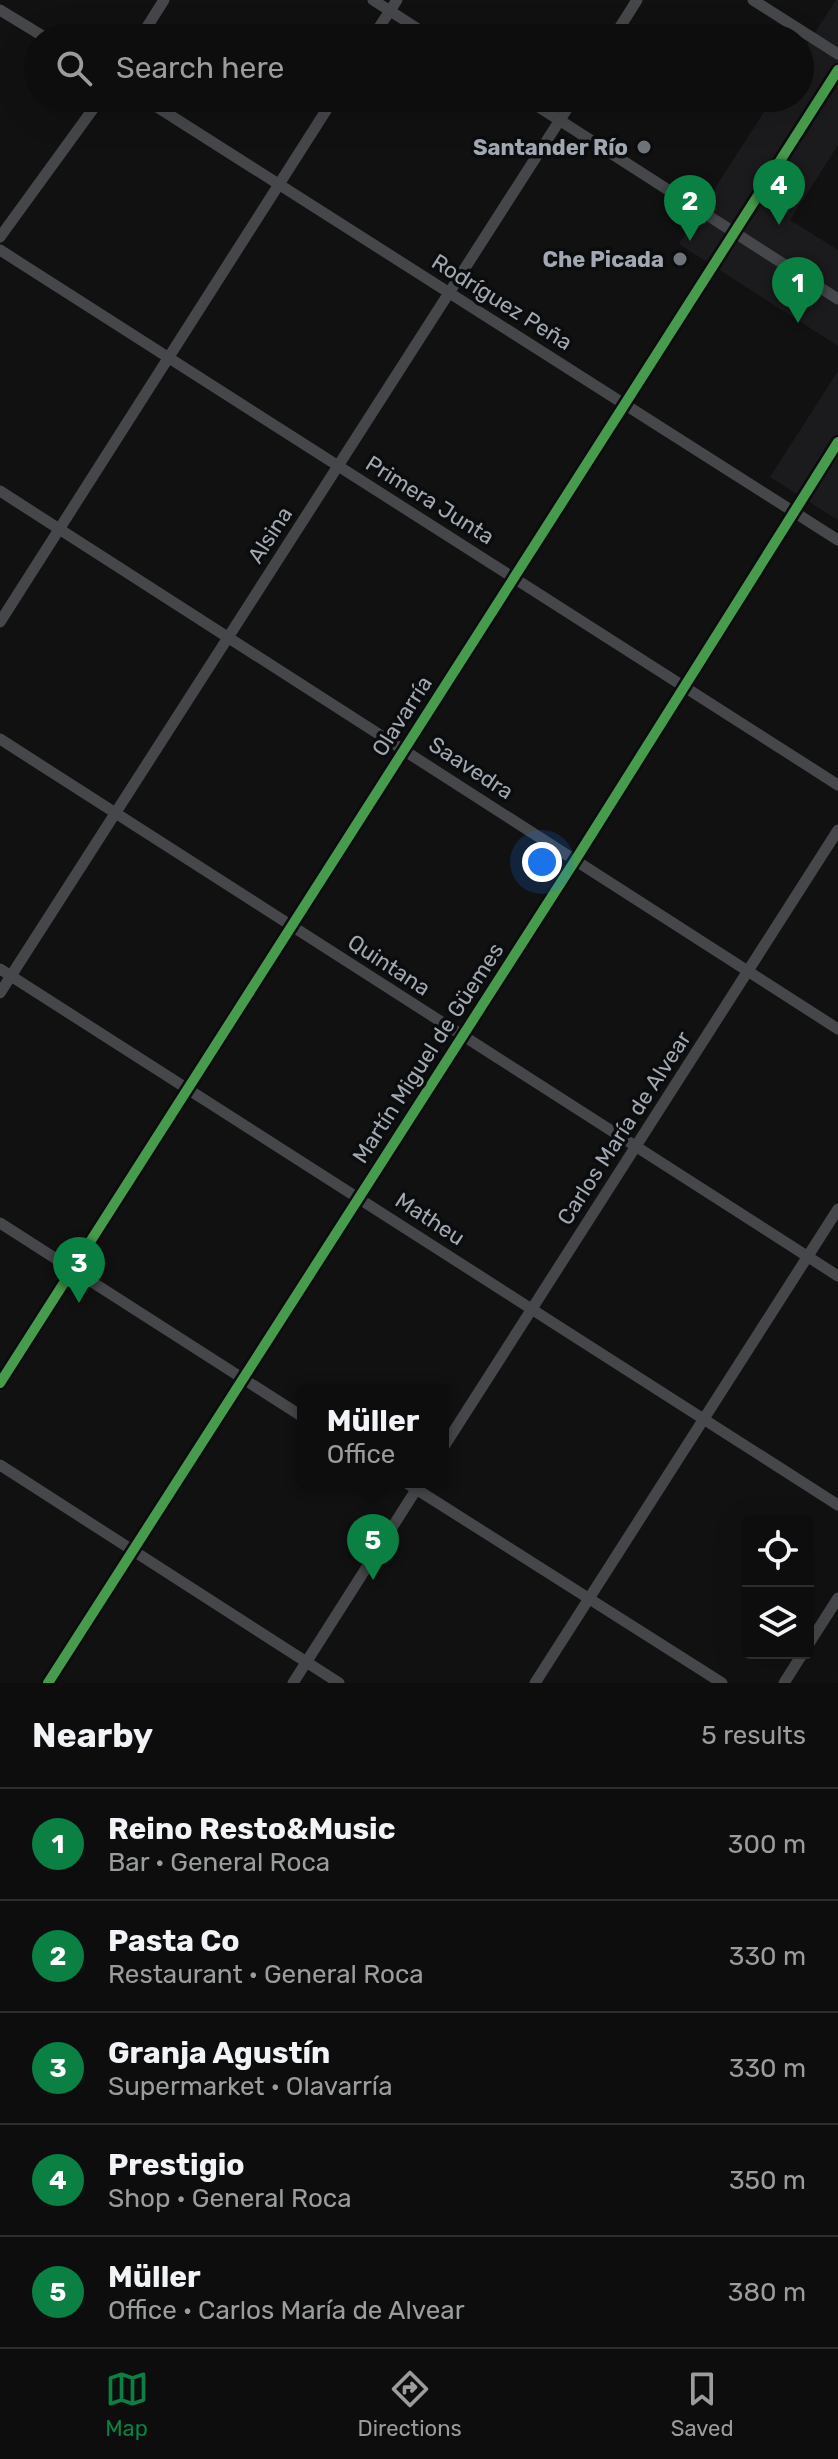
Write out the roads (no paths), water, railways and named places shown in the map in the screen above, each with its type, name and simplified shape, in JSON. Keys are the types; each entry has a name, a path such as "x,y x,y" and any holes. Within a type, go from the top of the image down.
{"street":[{"path":"149,24 164,0"},
{"path":"373,0 393,5 415,24"},
{"path":"622,24 637,0"},
{"path":"753,0 791,24"},
{"path":"381,24 393,5"},
{"path":"0,10 24,25"},
{"path":"814,39 838,54"},
{"name":"Olavarría","path":"814,107 838,70"},
{"path":"0,237 91,112"},
{"name":"Rodríguez Peña","path":"165,112 838,540"},
{"path":"0,622 325,112"},
{"path":"547,112 838,299"},
{"name":"Alsina","path":"0,993 5,973 115,813 565,112"},
{"name":"Olavarría","path":"0,1383 811,112"},
{"name":"Primera Junta","path":"0,250 838,785"},
{"name":"Martín Miguel de Güemes","path":"48,1683 576,859 838,442"},
{"name":"Saavedra","path":"0,491 838,1029"},
{"name":"Quintana","path":"0,739 838,1276"},
{"name":"Carlos María de Alvear","path":"449,1439 838,830"},
{"name":"Matheu","path":"5,973 838,1505"},
{"path":"535,1683 838,1209"},
{"path":"0,1223 297,1413"},
{"path":"0,1465 339,1683"},
{"path":"293,1683 418,1488"},
{"path":"422,1488 589,1600 722,1683"},
{"path":"814,1636 838,1598"},
{"path":"784,1683 799,1659"}],"place":[{"name":"Santander Río","path":"644,147"},
{"name":"Prestigio","path":"779,225"},
{"name":"Pasta Co","path":"690,241"},
{"name":"Che Picada","path":"680,259"},
{"name":"Reino Resto&Music","path":"798,323"},
{"name":"Granja Agustín","path":"79,1303"},
{"name":"Müller","path":"373,1580"}]}
